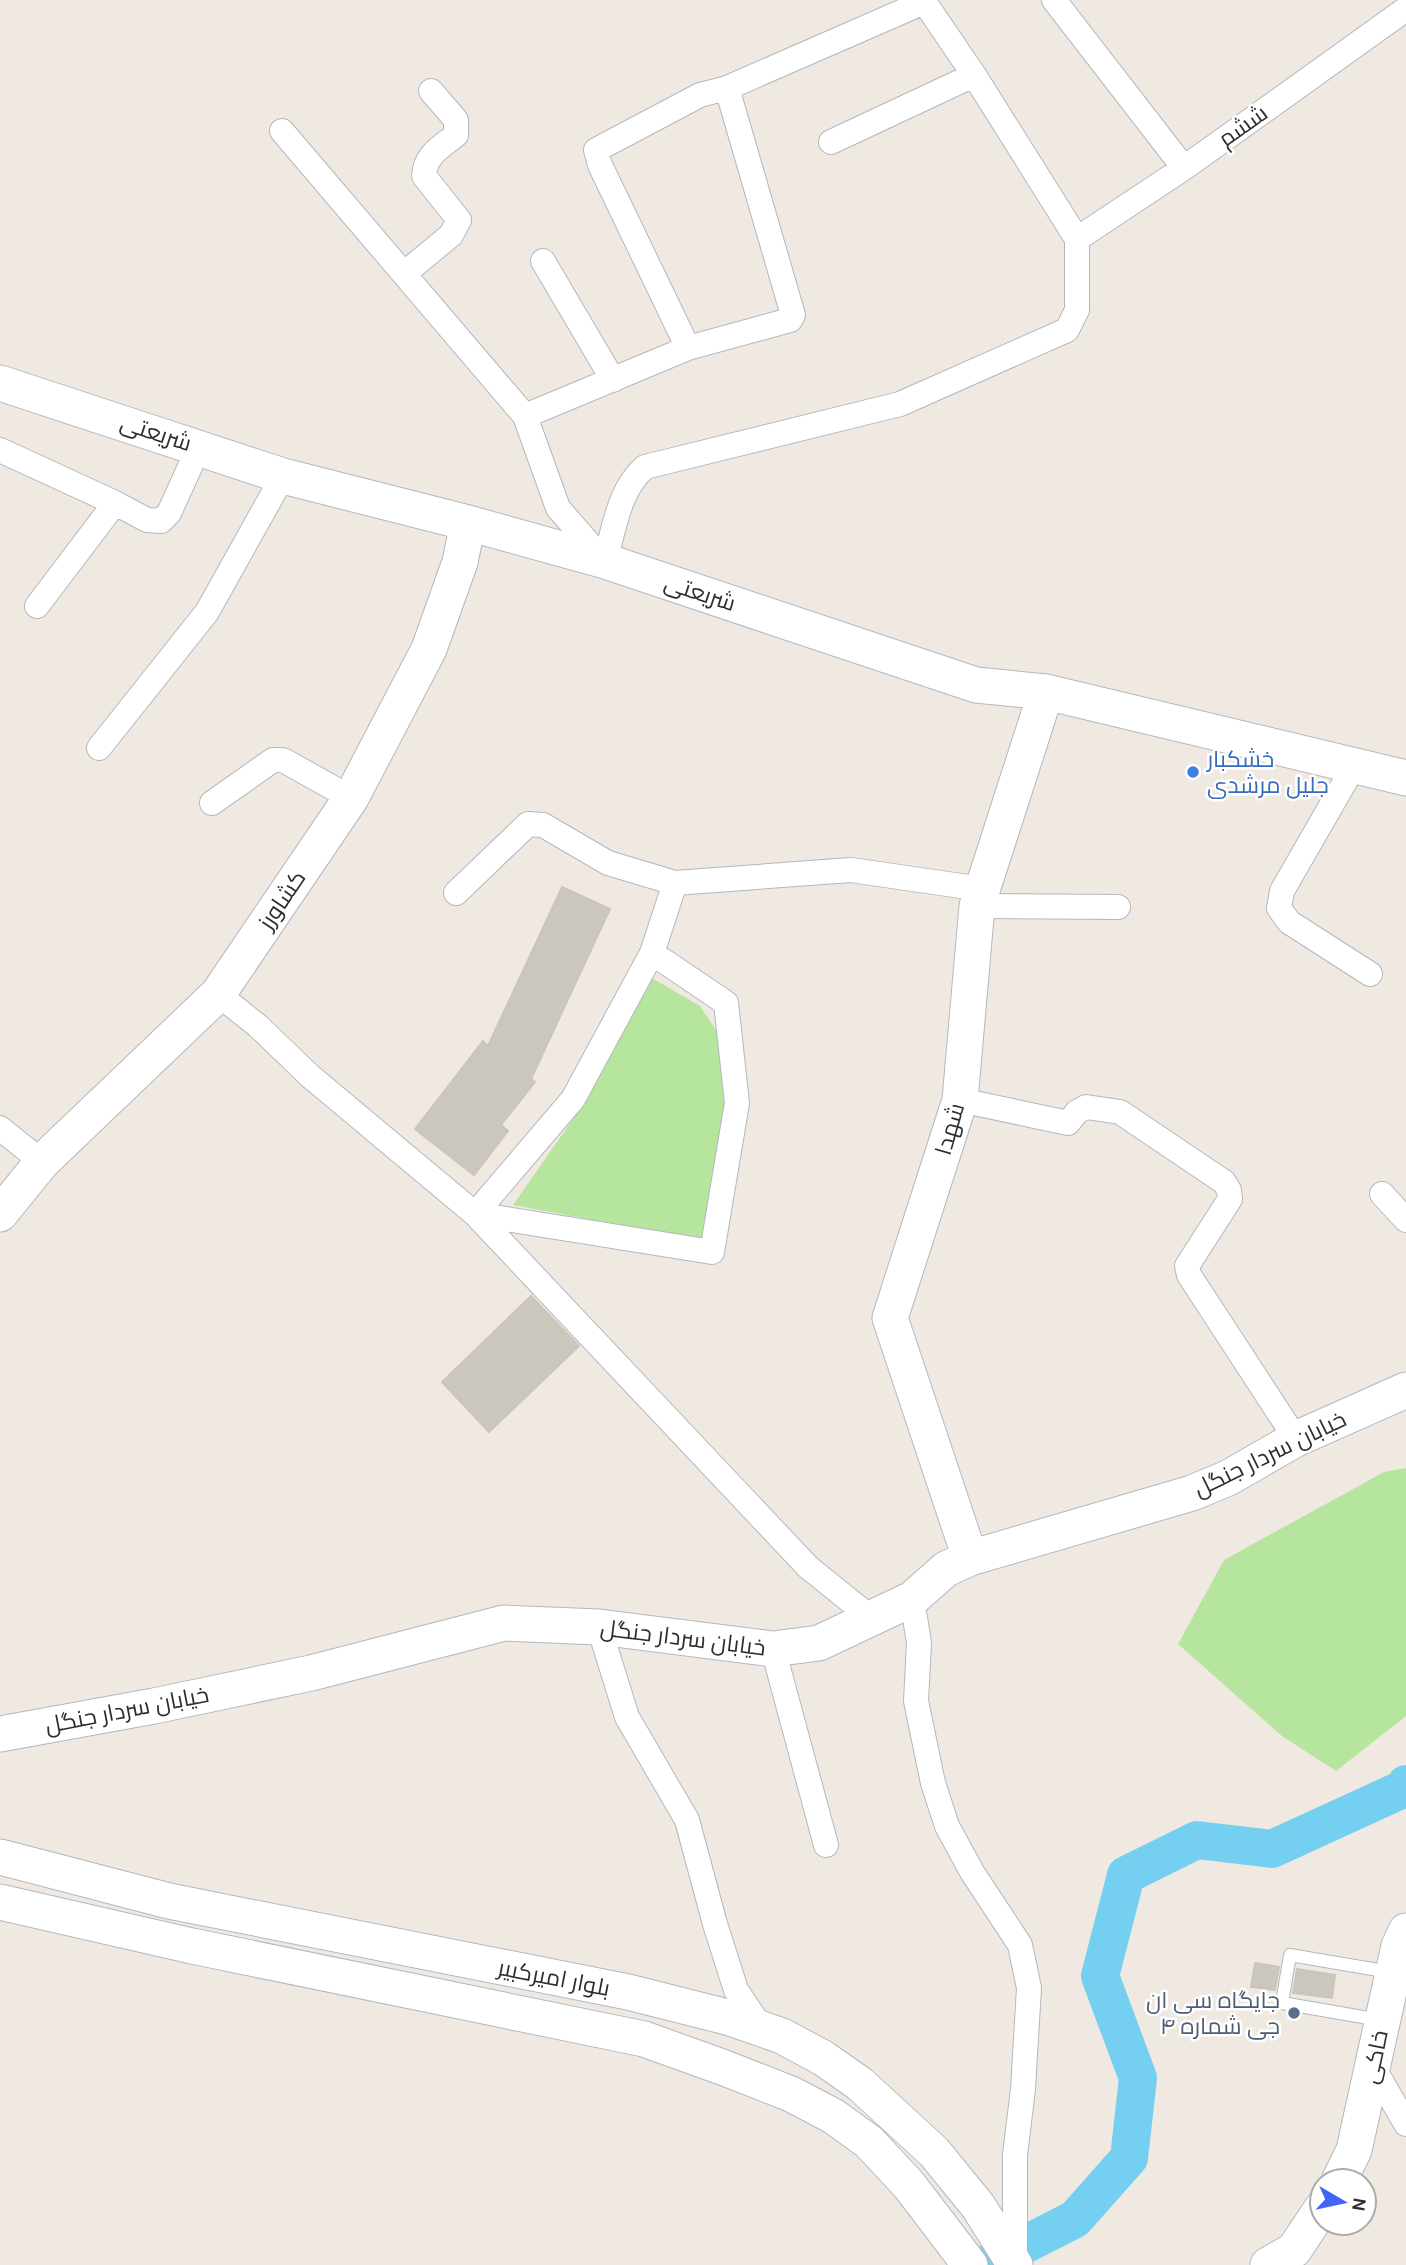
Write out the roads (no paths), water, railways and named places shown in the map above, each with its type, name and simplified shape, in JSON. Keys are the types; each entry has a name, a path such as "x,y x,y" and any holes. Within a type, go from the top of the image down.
{"main road":[{"name":"شریعتی","path":"0,383 283,476 605,561 976,685 1046,692 1406,778"},
{"name":"کشاورز","path":"0,1214 42,1162 218,994 351,798 429,649 460,562 468,523"},
{"name":"شهدا","path":"970,1558 890,1318 960,1100 979,897 1046,692"},
{"name":"خیابان سردار جنگل","path":"0,1734 154,1706 311,1673 504,1623 599,1627 773,1649 819,1643 912,1599 946,1569 970,1558 1192,1493 1228,1478 1296,1439 1406,1390"},
{"name":"بلوار امیرکبیر","path":"0,1857 169,1901 628,1992 727,2017 782,2036 823,2058 860,2084 934,2151 978,2206 1015,2265"},
{"name":"بلوار امیرکبیر","path":"0,1902 192,1946 644,2039 722,2067 791,2094 833,2116 869,2142 908,2185 970,2265"},
{"name":"خاکی","path":"1346,2167 1354,2150 1399,1946 1406,1931"},
{"path":"1268,2265 1294,2250 1308,2229"}],"street":[{"path":"1054,0 1184,168"},
{"path":"605,561 625,494 633,477 645,467 900,404 1067,330 1077,310 1077,239 924,1 727,88 700,95 596,150 600,165 688,348"},
{"name":"ششم","path":"1077,239 1184,168 1406,9"},
{"path":"831,142 974,75"},
{"path":"525,416 688,348 785,323 793,315 727,88"},
{"path":"405,273 451,235 459,220 424,176 428,157 456,135 456,121 431,91"},
{"path":"282,131 525,416 558,508 605,561"},
{"path":"543,261 613,380"},
{"path":"0,450 147,520 161,521 169,513 199,447"},
{"path":"99,748 207,612 283,476"},
{"path":"37,606 115,503"},
{"path":"212,803 273,760 283,760 351,798"},
{"path":"1354,766 1282,891 1279,908 1289,922 1370,974"},
{"path":"456,893 528,824 543,825 608,863 675,883 851,870 979,897 1118,907"},
{"path":"475,1214 573,1099 652,953 675,883"},
{"path":"475,1214 712,1252 737,1103 726,1003 652,953"},
{"path":"218,994 258,1026 310,1076 475,1214 808,1567 870,1617"},
{"path":"960,1100 1068,1123 1077,1112 1086,1107 1120,1112 1224,1182 1230,1199 1186,1266 1189,1275 1296,1439"},
{"path":"0,1128 42,1162"},
{"path":"1382,1194 1406,1220"},
{"path":"912,1599 919,1643 916,1701 933,1783 947,1826 972,1872 1020,1945 1029,1988 1016,2155 1015,2265"},
{"path":"599,1627 627,1717 687,1820 736,1990 762,2029"},
{"path":"773,1649 826,1845"},
{"path":"1374,2067 1406,2124"}],"lane":[{"path":"1383,2021 1282,2003 1290,1955 1394,1972"}],"waterway":[{"path":"985,2265 1075,2219 1129,2158 1138,2078 1100,1976 1126,1875 1197,1840 1272,1849 1403,1789 1406,1784"}],"place":[{"name":"خشکبار جلیل مرشدی","path":"1193,772"},
{"name":"جایگاه سی ان جی شماره ۴","path":"1294,2013"}]}
